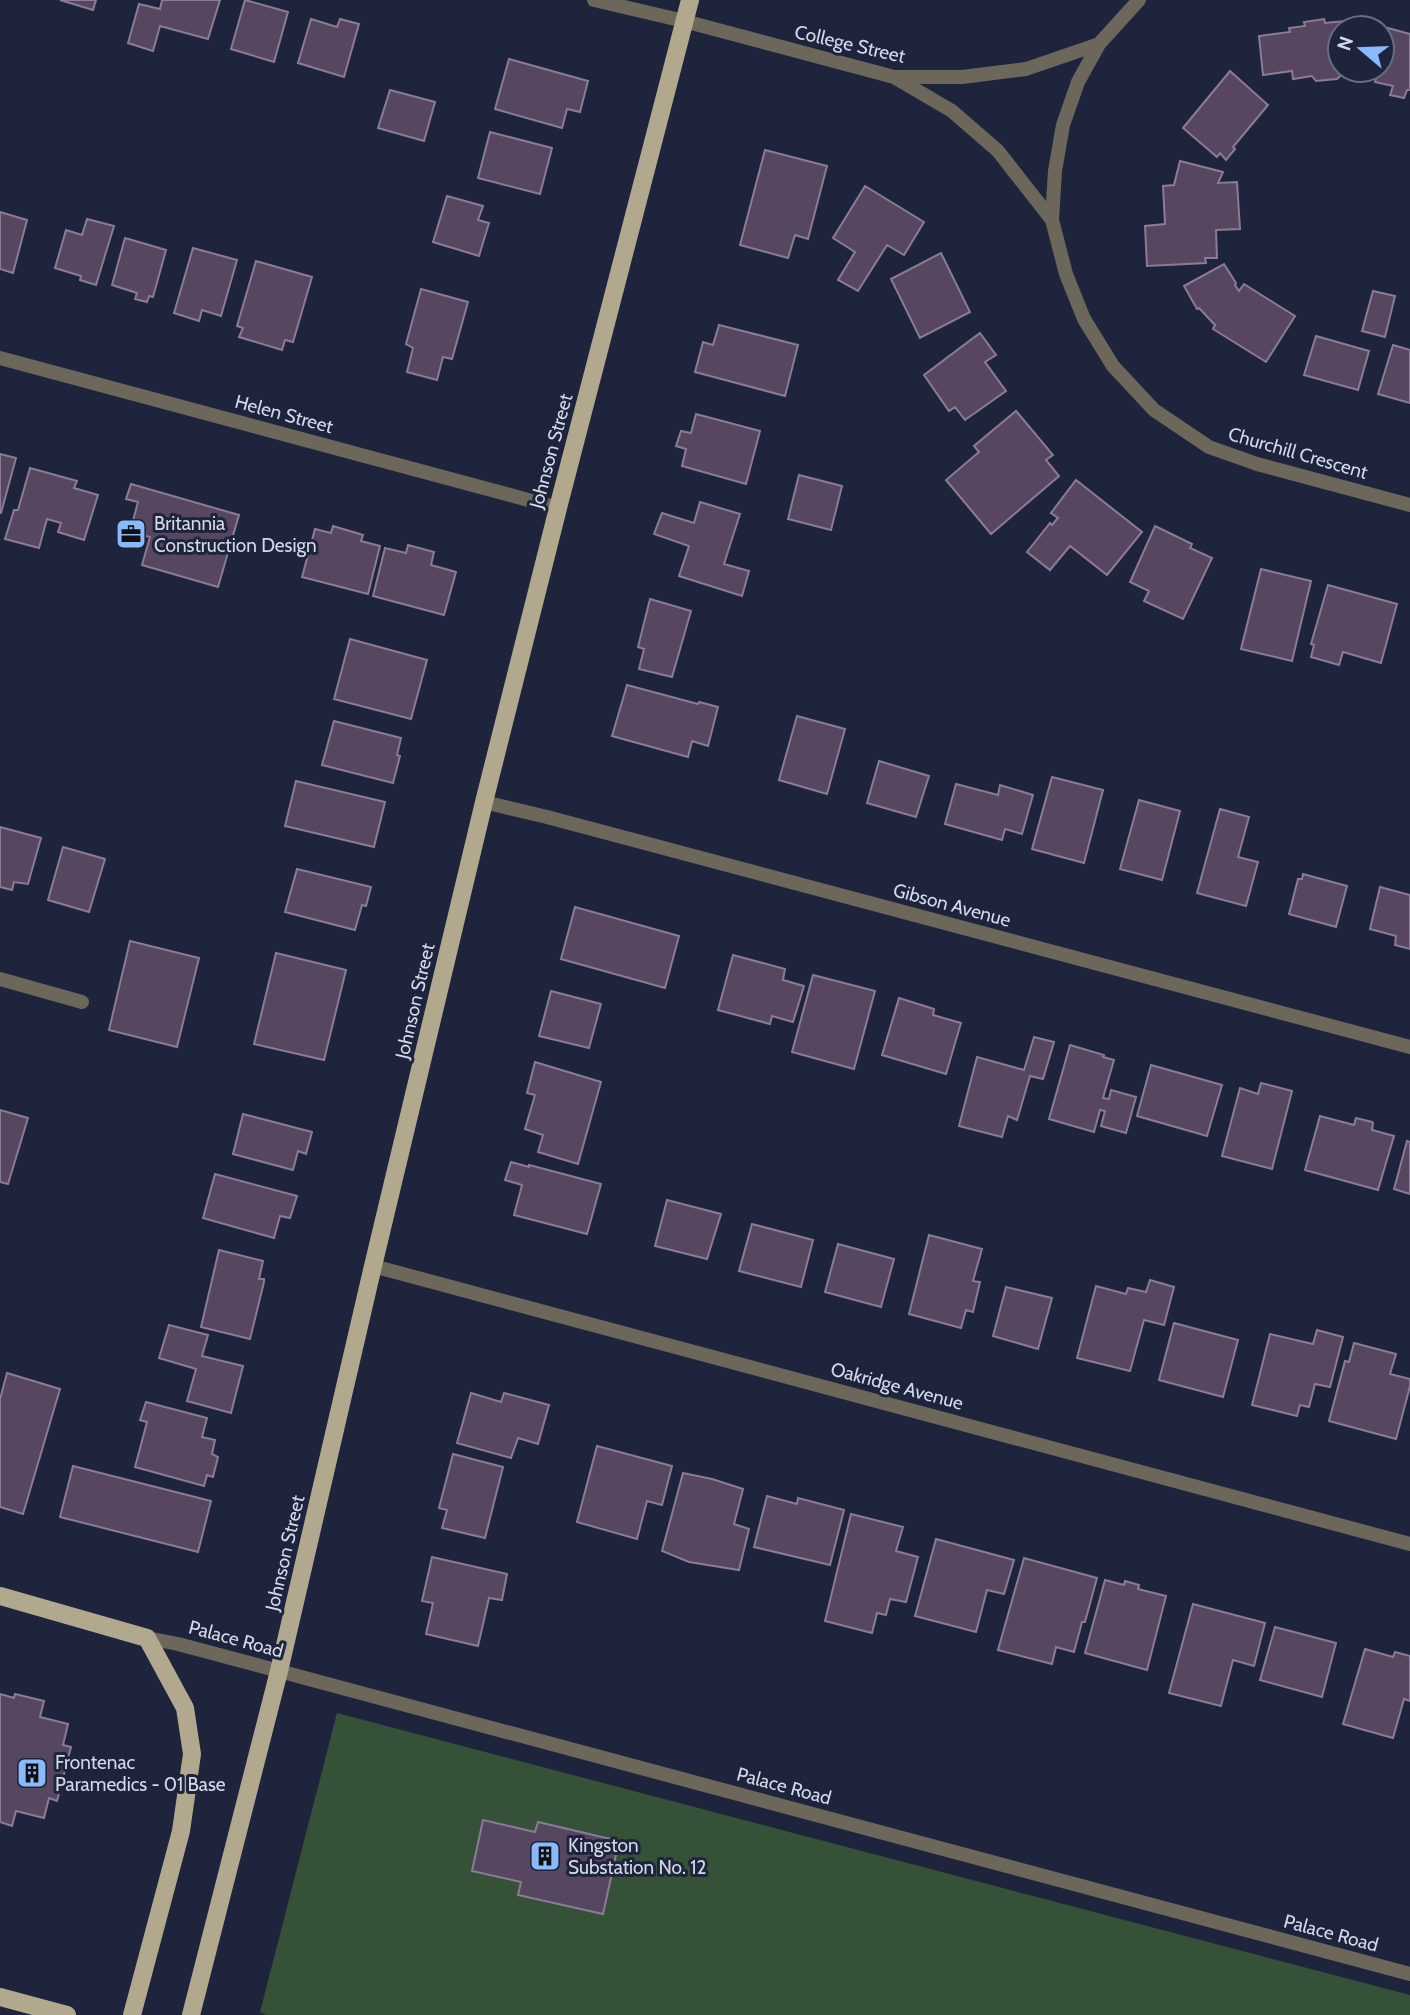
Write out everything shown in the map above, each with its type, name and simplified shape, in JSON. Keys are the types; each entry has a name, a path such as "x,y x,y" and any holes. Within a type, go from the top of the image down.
{"main road":[{"name":"Johnson Street","path":"191,2015 279,1671 484,802 690,0"},
{"path":"0,1596 147,1638 184,1708 192,1754 181,1831 132,2015"},
{"path":"0,1997 67,2015"}],"street":[{"name":"College Street","path":"594,0 684,21 894,78 962,77 1026,69 1100,44"},
{"name":"College Street","path":"1063,125 1079,82 1100,44 1139,0"},
{"name":"Churchill Crescent","path":"894,78 952,111 998,151 1052,220"},
{"name":"Churchill Crescent","path":"1063,125 1055,171 1052,220 1066,274 1084,319 1113,366 1154,410 1209,447 1257,464 1410,505"},
{"name":"Helen Street","path":"0,358 558,508"},
{"name":"Gibson Avenue","path":"484,802 1410,1047"},
{"path":"0,979 82,1002"},
{"name":"Oakridge Avenue","path":"373,1266 1410,1544"},
{"name":"Palace Road","path":"147,1638 178,1644 1410,1974"}],"green space":[{"path":"337,1713 1410,1995 1410,2015 266,2015 260,2012"}],"building":[{"path":"60,0 96,0 93,10"},
{"path":"162,0 220,0 208,39 160,26 153,51 128,43 139,4 160,9"},
{"path":"245,0 288,12 274,62 231,49"},
{"path":"311,19 337,27 340,19 359,24 344,77 298,63"},
{"path":"1324,19 1326,23 1326,80 1316,81 1312,76 1293,79 1292,71 1263,75 1259,36 1290,32 1289,28 1305,26 1304,22"},
{"path":"1396,30 1410,34 1410,90 1407,90 1404,98 1390,95 1393,86 1384,84 1396,84"},
{"path":"509,59 588,81 580,112 567,109 562,128 495,109"},
{"path":"1230,71 1268,105 1233,147 1235,149 1226,160 1220,153 1217,157 1183,128"},
{"path":"390,90 435,102 424,141 378,128"},
{"path":"490,132 552,148 540,194 478,178"},
{"path":"765,150 827,166 808,239 795,235 788,258 740,245"},
{"path":"1180,161 1223,172 1218,183 1237,182 1240,229 1216,230 1217,258 1205,258 1206,263 1147,266 1145,226 1165,224 1163,186 1174,185"},
{"path":"865,186 924,222 904,255 887,245 858,291 838,280 855,252 833,238"},
{"path":"447,196 483,206 478,220 489,223 479,256 433,242"},
{"path":"0,212 27,220 13,273 0,269"},
{"path":"87,219 114,226 96,285 80,280 81,276 55,268 66,230 82,235"},
{"path":"125,238 166,250 153,297 149,296 147,302 135,299 137,293 112,285"},
{"path":"193,248 237,260 221,316 202,310 199,321 174,313"},
{"path":"941,253 970,312 920,338 891,279"},
{"path":"256,261 312,277 293,342 285,340 282,350 239,337 243,328 237,326"},
{"path":"1224,264 1239,291 1244,284 1295,316 1266,362 1213,329 1215,325 1197,309 1184,286"},
{"path":"421,289 468,302 452,359 443,357 437,380 407,372 413,348 406,344"},
{"path":"1373,291 1395,296 1385,337 1362,331"},
{"path":"719,325 798,345 785,396 695,372 703,342 713,345"},
{"path":"980,333 996,355 985,362 1006,391 965,420 955,407 949,411 924,375"},
{"path":"1316,336 1369,351 1358,390 1304,375"},
{"path":"1393,345 1410,350 1410,403 1378,394"},
{"path":"1016,411 1053,455 1046,460 1059,476 991,534 946,480 979,452 974,446"},
{"path":"696,414 760,431 746,484 682,466 686,449 676,446 681,431 691,433"},
{"path":"0,454 16,458 1,513 0,513"},
{"path":"30,468 77,481 74,488 98,495 84,540 58,532 61,523 47,519 39,548 5,539 14,510 18,510"},
{"path":"799,475 842,486 831,530 788,519"},
{"path":"1076,480 1142,532 1107,575 1070,546 1050,570 1027,552 1050,523 1052,525 1058,518 1051,513"},
{"path":"131,484 239,515 218,587 142,565 150,537 130,532 138,502 126,499"},
{"path":"700,502 740,514 724,564 749,571 742,596 679,576 689,546 654,534 662,513 694,523"},
{"path":"333,526 363,535 361,541 380,546 368,594 302,577 315,529 331,533"},
{"path":"1155,526 1192,544 1190,548 1212,558 1183,619 1144,601 1149,591 1130,582"},
{"path":"408,545 434,552 431,565 456,572 444,615 373,596 385,548 406,553"},
{"path":"1261,569 1311,581 1292,661 1241,649"},
{"path":"1328,585 1397,604 1381,663 1343,652 1339,665 1311,657 1314,645 1311,644"},
{"path":"650,599 691,611 672,677 639,669 644,649 638,647"},
{"path":"350,639 427,660 411,719 334,699"},
{"path":"627,685 718,707 708,746 692,741 688,757 612,736"},
{"path":"797,716 845,729 827,794 779,780"},
{"path":"334,721 401,738 397,755 400,756 393,783 322,765"},
{"path":"879,761 929,776 916,817 867,803"},
{"path":"1052,777 1103,790 1084,863 1032,849"},
{"path":"296,781 385,802 374,847 285,826"},
{"path":"956,784 998,795 1000,785 1033,795 1022,834 1005,829 1002,840 945,824"},
{"path":"1139,800 1180,811 1162,880 1120,869"},
{"path":"1220,809 1249,817 1238,857 1258,862 1246,906 1197,893"},
{"path":"0,827 41,838 28,884 14,882 12,890 0,887"},
{"path":"63,847 105,859 89,912 48,900"},
{"path":"297,869 371,887 366,906 362,905 355,930 285,912"},
{"path":"1303,874 1347,886 1336,927 1289,914 1298,879 1302,879"},
{"path":"1380,887 1410,895 1410,949 1395,945 1396,936 1370,929"},
{"path":"575,907 679,936 665,988 561,959"},
{"path":"130,941 199,958 177,1047 109,1030"},
{"path":"276,953 346,970 324,1060 254,1044"},
{"path":"733,955 785,969 783,980 804,986 793,1022 772,1016 770,1024 718,1010"},
{"path":"813,975 875,991 854,1069 792,1052"},
{"path":"551,991 601,1004 589,1048 539,1036"},
{"path":"899,998 934,1009 933,1015 961,1023 946,1074 882,1055"},
{"path":"1034,1037 1054,1042 1043,1079 1030,1076 1017,1120 1008,1116 1002,1137 959,1126 977,1057 1024,1070"},
{"path":"1070,1045 1114,1060 1103,1098 1109,1099 1111,1090 1136,1097 1126,1133 1101,1126 1105,1111 1100,1110 1094,1132 1049,1119"},
{"path":"535,1062 601,1082 578,1164 538,1152 543,1135 525,1129 535,1095 527,1093"},
{"path":"1151,1065 1222,1085 1207,1136 1137,1116"},
{"path":"1261,1083 1292,1091 1272,1169 1222,1156 1240,1088 1258,1094"},
{"path":"0,1110 28,1118 8,1184 0,1182"},
{"path":"243,1114 312,1132 306,1154 298,1151 293,1170 233,1154"},
{"path":"1320,1116 1354,1125 1356,1118 1372,1122 1372,1130 1394,1136 1378,1190 1305,1170"},
{"path":"1407,1141 1410,1142 1410,1194 1394,1189"},
{"path":"511,1162 601,1184 587,1234 514,1215 522,1185 505,1180"},
{"path":"215,1174 297,1196 290,1218 280,1216 274,1238 203,1218"},
{"path":"667,1200 721,1214 707,1259 655,1246"},
{"path":"752,1224 813,1240 801,1287 739,1271"},
{"path":"929,1235 982,1249 973,1281 980,1282 973,1312 966,1310 961,1328 909,1314"},
{"path":"838,1244 894,1259 881,1307 825,1292"},
{"path":"219,1250 263,1261 259,1279 264,1279 264,1282 250,1339 201,1327"},
{"path":"1150,1280 1174,1287 1164,1325 1144,1320 1130,1371 1077,1358 1096,1286 1126,1294 1128,1288 1146,1292"},
{"path":"1006,1287 1052,1298 1038,1349 993,1336"},
{"path":"1174,1323 1238,1340 1223,1397 1159,1380"},
{"path":"169,1325 208,1335 202,1356 243,1366 231,1413 187,1401 196,1369 159,1358"},
{"path":"1317,1330 1343,1337 1330,1387 1315,1384 1309,1407 1300,1405 1297,1416 1252,1405 1270,1334 1313,1344"},
{"path":"1354,1343 1396,1354 1390,1374 1410,1379 1396,1439 1329,1421 1345,1361 1349,1362"},
{"path":"7,1373 60,1389 23,1514 0,1507 0,1399"},
{"path":"471,1393 501,1402 504,1393 549,1405 538,1444 518,1438 511,1458 457,1443"},
{"path":"146,1402 207,1418 202,1437 215,1440 212,1454 218,1457 213,1477 207,1475 204,1486 135,1467 147,1422 140,1420"},
{"path":"597,1446 672,1466 662,1505 647,1501 637,1539 577,1522"},
{"path":"453,1454 503,1467 485,1538 442,1528 447,1510 439,1508"},
{"path":"73,1466 211,1501 198,1552 60,1517"},
{"path":"683,1473 743,1489 734,1524 749,1529 739,1570 689,1562 662,1551"},
{"path":"767,1496 797,1504 798,1498 844,1510 830,1565 754,1547"},
{"path":"851,1514 903,1527 896,1551 918,1557 906,1602 890,1599 886,1615 877,1613 872,1633 825,1621"},
{"path":"936,1539 1014,1560 1004,1594 987,1590 976,1632 915,1616"},
{"path":"432,1557 507,1574 502,1600 489,1598 478,1646 426,1634 433,1603 422,1601"},
{"path":"1024,1558 1097,1578 1074,1652 1056,1647 1052,1664 998,1650"},
{"path":"1105,1580 1124,1585 1125,1581 1139,1585 1138,1589 1166,1596 1147,1670 1085,1653"},
{"path":"1193,1604 1265,1623 1254,1666 1233,1660 1221,1706 1169,1693"},
{"path":"1275,1627 1336,1643 1322,1697 1260,1680"},
{"path":"1365,1649 1393,1657 1395,1652 1410,1656 1410,1701 1404,1699 1393,1738 1343,1724"},
{"name":"Frontenac Paramedics - 01 Base","path":"0,1694 14,1698 15,1694 44,1701 40,1717 68,1724 63,1745 71,1747 57,1801 49,1798 44,1818 16,1811 12,1826 0,1822"},
{"name":"Kingston Substation No. 12","path":"483,1820 535,1832 538,1822 619,1841 603,1914 518,1895 521,1882 472,1871"}],"place":[{"name":"Britannia Construction Design","path":"131,534"},
{"name":"Frontenac Paramedics - 01 Base","path":"32,1773"},
{"name":"Kingston Substation No. 12","path":"545,1856"}]}
